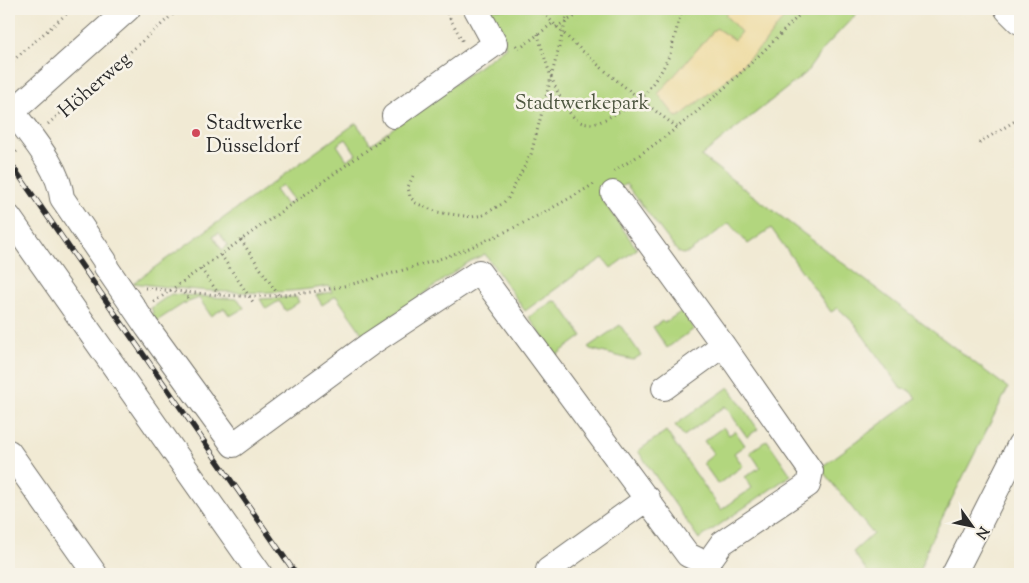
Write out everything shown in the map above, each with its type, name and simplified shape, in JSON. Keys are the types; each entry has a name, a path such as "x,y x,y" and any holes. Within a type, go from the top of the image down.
{"main road":[{"path":"1009,9 1020,20"}],"street":[{"name":"Höherweg","path":"11,113 128,9"},
{"path":"393,125 495,44 476,9"},
{"path":"11,113 32,138 51,166 61,188 62,198 106,261 106,267 233,445 370,344 479,272 648,498 688,555 707,569 722,543 808,485 811,471 608,182"},
{"path":"9,217 260,574"},
{"path":"664,388 723,344"},
{"path":"955,574 1020,444"},
{"path":"9,452 95,574"},
{"path":"548,570 648,498"}],"path":[{"path":"9,64 72,9"},
{"name":"Höherweg","path":"9,159 179,9"},
{"path":"540,9 563,34 640,100 678,128"},
{"path":"412,176 408,187 413,201 424,208 437,212 478,217 502,204 508,198 530,154 569,9"},
{"path":"519,49 538,34 588,9"},
{"path":"538,34 551,79 565,105 575,117 586,124 599,122 640,100 662,70 670,54 682,9"},
{"path":"139,287 249,296 305,294 363,282 468,248 608,182 678,128 746,70 805,9"},
{"path":"509,50 516,44"},
{"path":"979,143 1020,118"},
{"path":"152,304 221,255 393,125"},
{"path":"241,240 279,296"},
{"path":"221,255 253,302"},
{"path":"201,269 219,294"},
{"path":"184,292 190,301"},
{"path":"305,294 308,298"}],"green space":[{"name":"Stadtwerkepark","path":"487,9 861,9 823,49 806,73 701,156 1008,388 929,544 919,574 869,574 853,552 873,534 820,468 916,398 909,390 901,389 854,323 838,308 831,312 771,228 748,244 729,223 688,253 682,254 677,251 626,184 601,198 637,249 611,268 603,258 581,271 525,311 485,254 467,263 364,336 336,296 322,305 316,295 332,292 329,286 280,292 231,292 133,283 356,123 371,144 506,47","holes":["346,139 356,154 347,160 337,145","282,185 293,200 286,205 275,190","219,233 228,245 222,250 213,236"]},
{"path":"171,294 238,299 244,308 230,316 224,308 211,316 199,298 183,304 155,322 151,315 153,312 151,308"},
{"path":"296,297 299,302 286,311 279,301 266,309 260,299"},
{"path":"553,301 558,302 582,336 555,356 529,317"},
{"path":"682,311 694,329 667,348 653,327 662,321 664,323"},
{"path":"620,325 641,355 633,360 588,347"},
{"path":"729,387 758,429 747,437 725,406 684,436 675,425"},
{"path":"723,427 729,435 735,431 745,445 734,453 743,466 718,484 703,463 714,454 704,441"},
{"path":"666,431 721,510 752,488 745,477 760,467 750,452 767,440 791,475 699,539 638,451"}],"sand":[{"path":"730,9 742,9 749,13 752,9 770,9 777,12 783,19 764,44 725,81 680,116 676,117 658,94 716,28 734,40 741,32 725,15"}],"railway":[{"path":"9,161 296,574"}],"place":[{"name":"Stadtwerke Düsseldorf","path":"196,133"}]}
